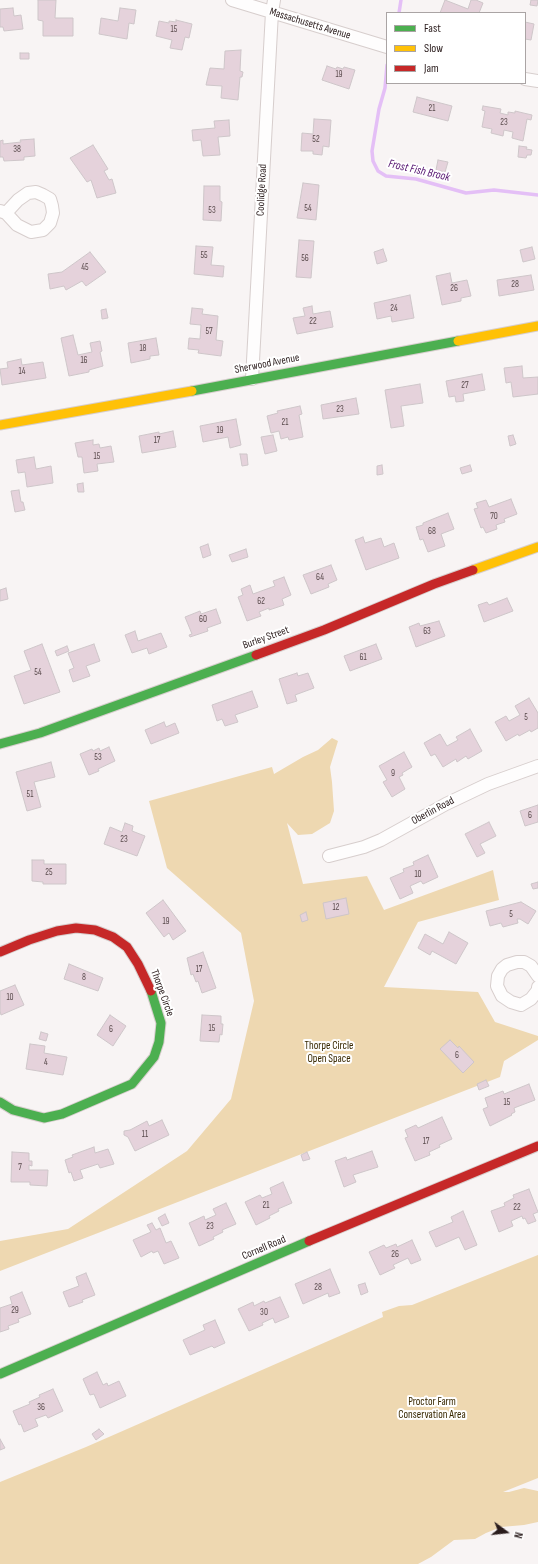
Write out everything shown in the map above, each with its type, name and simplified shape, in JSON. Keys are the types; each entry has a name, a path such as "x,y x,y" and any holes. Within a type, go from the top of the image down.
{"street":[{"name":"Massachusetts Avenue","path":"232,0 273,6 386,47"},
{"name":"Coolidge Road","path":"252,379 273,6"},
{"path":"526,79 538,80"},
{"name":"Sherwood Avenue","path":"0,425 538,326"},
{"name":"Burley Street","path":"0,744 40,733 108,709 324,630 434,584 538,548"},
{"name":"Oberlin Road","path":"329,856 364,847 381,840 446,804 488,784 538,766"},
{"name":"Thorpe Circle","path":"0,952 29,940 57,931 76,928 95,930 113,937 127,947 138,964 152,994 161,1023 159,1042 154,1057 132,1084 62,1114 44,1118 13,1110 0,1102"},
{"path":"538,975 531,966 524,962 517,962 507,965 502,969 498,976 497,986 502,996 511,1002 521,1005 531,999 538,990 538,987"},
{"name":"Cornell Road","path":"0,1374 372,1214 538,1146"}],"green space":[{"name":"Thorpe Circle Open Space","path":"332,738 338,741 330,767 334,811 330,823 312,834 298,835 287,823 303,884 367,876 384,910 493,870 499,900 418,922 384,987 478,992 495,1022 538,1036 538,1040 504,1061 500,1077 0,1271 0,1241 68,1229 187,1151 231,1099 254,1001 241,933 167,868 149,801 272,767 274,774 318,750"},
{"name":"Proctor Farm Conservation Area","path":"538,1255 538,1478 503,1492 524,1488 538,1491 538,1522 501,1527 475,1539 454,1540 431,1557 418,1564 0,1564 0,1482 86,1447 383,1317 382,1312 399,1306 412,1305"}],"building":[{"path":"38,0 56,0 55,18 73,18 73,36 43,36 43,21 38,20"},
{"path":"445,0 468,9 471,0 476,0 483,3 479,12 440,12"},
{"path":"531,0 538,0 537,6 530,5"},
{"path":"13,8 14,16 21,15 23,29 4,31 3,27 0,27 0,9"},
{"path":"120,8 136,10 134,24 129,23 127,39 99,34 101,18 118,21"},
{"path":"176,20 192,24 189,38 185,37 182,50 170,48 172,40 156,36 159,21 169,23 169,21 176,22"},
{"path":"526,22 534,24 531,40 526,39"},
{"path":"241,50 240,71 243,72 242,77 240,77 238,100 221,98 222,86 206,85 210,68 224,69 225,51"},
{"path":"20,53 29,53 29,59 20,59"},
{"path":"327,66 336,69 337,67 343,69 344,67 355,70 349,89 322,80"},
{"path":"417,97 452,106 448,121 413,112"},
{"path":"483,106 501,109 500,113 508,115 508,112 515,113 515,111 532,115 531,120 527,119 523,141 512,138 513,132 504,130 503,136 491,133 492,129 482,127 485,111 482,110"},
{"path":"314,119 331,120 329,147 323,146 322,155 313,154 313,151 301,151 302,133 313,134"},
{"path":"229,120 230,136 218,137 220,155 203,156 201,140 193,141 192,130 215,128 214,121"},
{"path":"34,139 35,156 24,157 24,160 4,161 3,157 0,157 0,141 3,140 3,144 21,142 20,140"},
{"path":"93,145 108,169 104,171 109,180 112,179 116,193 97,198 91,180 87,182 70,158"},
{"path":"519,146 527,147 526,149 532,150 531,155 527,155 526,158 518,157"},
{"path":"438,160 448,162 445,172 436,170"},
{"path":"303,183 319,185 316,220 297,218"},
{"path":"204,186 220,186 220,201 222,202 221,221 203,220"},
{"path":"299,240 314,241 311,278 296,277"},
{"path":"196,246 213,247 211,265 224,266 223,277 194,274"},
{"path":"532,247 535,259 523,262 520,250"},
{"path":"383,249 387,261 377,264 374,252"},
{"path":"90,252 106,272 86,286 82,281 66,290 64,286 50,289 48,274 62,272"},
{"path":"450,273 452,283 467,280 471,296 461,298 461,301 442,305 436,276"},
{"path":"531,275 534,290 499,296 497,280"},
{"path":"410,295 414,318 392,322 391,316 377,319 374,303"},
{"path":"312,306 313,314 330,311 333,327 297,334 293,318 305,316 303,308"},
{"path":"192,308 203,309 202,314 218,316 216,340 223,341 221,356 198,353 199,350 188,349 189,338 200,339 201,325 190,324"},
{"path":"106,309 108,318 102,319 101,310"},
{"path":"73,335 78,355 92,352 90,343 100,341 102,351 100,352 103,366 89,370 89,372 69,376 61,338"},
{"path":"156,338 159,355 150,356 150,359 131,363 128,343"},
{"path":"21,359 22,365 43,362 46,378 2,385 0,369 8,368 7,362"},
{"path":"522,366 523,378 538,377 538,394 513,397 511,382 506,383 504,368"},
{"path":"482,374 485,390 463,394 464,401 456,402 455,396 449,397 446,381"},
{"path":"420,384 423,403 401,406 404,426 391,428 385,390"},
{"path":"356,398 359,414 323,419 321,405"},
{"path":"300,406 302,414 299,415 303,437 289,440 288,437 281,439 279,431 271,433 267,416 278,413 277,411"},
{"path":"236,419 241,445 230,448 228,437 203,442 200,426"},
{"path":"173,431 176,447 142,453 139,436"},
{"path":"273,435 277,451 265,454 261,437"},
{"path":"513,435 516,444 510,446 508,436"},
{"path":"93,440 93,445 99,444 100,448 111,446 114,462 97,464 98,471 84,473 82,457 78,457 75,443"},
{"path":"240,454 247,454 248,465 242,466"},
{"path":"34,457 36,469 51,466 53,483 27,487 25,472 18,473 16,460"},
{"path":"382,465 383,474 377,475 377,466"},
{"path":"470,465 472,471 462,474 460,468"},
{"path":"83,483 84,492 78,492 77,484"},
{"path":"19,490 21,502 23,502 25,510 15,512 11,491"},
{"path":"511,499 517,514 504,519 505,522 496,525 497,529 486,533 483,527 481,528 474,509 478,508 476,503 486,500 489,507"},
{"path":"448,513 454,529 441,534 445,546 428,552 423,539 420,540 416,527"},
{"path":"363,537 365,543 381,538 384,547 394,543 399,558 366,570 355,540"},
{"path":"208,544 211,555 203,558 200,547"},
{"path":"246,549 248,557 232,562 229,555"},
{"path":"331,565 337,580 328,584 329,587 311,594 303,575"},
{"path":"284,577 291,595 282,599 284,605 259,612 261,616 247,621 238,597 243,595 241,589 250,585 253,594 275,586 273,581"},
{"path":"6,588 8,599 0,601 0,590"},
{"path":"507,598 513,611 484,622 478,605 487,602 489,605"},
{"path":"216,609 221,623 207,628 208,631 190,637 189,635 192,634 185,617 200,611 201,614"},
{"path":"439,621 445,636 416,647 409,627 419,623 420,626"},
{"path":"135,631 138,641 161,633 167,647 149,654 147,648 132,653 125,635"},
{"path":"42,644 60,692 24,704 14,676 31,670 24,651"},
{"path":"94,644 100,661 86,666 90,676 73,682 69,670 74,668 68,653"},
{"path":"376,644 382,659 350,671 344,656"},
{"path":"67,646 69,651 57,656 55,651"},
{"path":"297,673 298,676 308,673 314,688 295,695 297,701 287,704 279,679"},
{"path":"252,691 258,707 235,715 238,722 225,726 222,719 217,721 212,705"},
{"path":"529,698 538,713 538,728 531,732 530,730 519,736 518,734 506,741 495,722 506,716 509,721 520,715 515,706"},
{"path":"164,722 166,727 175,723 179,733 151,744 145,730"},
{"path":"470,729 482,751 468,759 466,756 457,762 456,759 443,767 435,754 431,756 424,743 440,734 447,746 458,740 456,737"},
{"path":"109,747 115,761 98,769 99,771 89,775 80,754 92,749 93,751 99,748 100,751"},
{"path":"404,752 412,767 402,773 403,775 399,777 405,789 392,797 383,782 387,780 379,766"},
{"path":"51,762 55,777 34,782 41,807 27,811 16,772"},
{"path":"538,805 538,822 525,826 520,811"},
{"path":"489,822 496,836 480,844 485,853 477,857 465,834"},
{"path":"125,823 133,826 132,831 145,836 137,856 104,844 110,827 122,832"},
{"path":"428,855 438,877 423,884 421,881 410,886 413,893 400,899 390,878 404,872 403,869 414,865 413,862"},
{"path":"32,860 44,860 44,864 66,864 66,884 43,884 43,882 32,881"},
{"path":"538,882 538,888 533,889 531,884"},
{"path":"346,898 349,914 326,919 323,903"},
{"path":"163,900 186,931 173,940 169,933 164,937 146,913"},
{"path":"521,902 536,911 528,924 520,919 517,919 518,923 503,927 501,923 490,926 486,911"},
{"path":"306,912 308,920 302,922 300,915"},
{"path":"449,932 468,943 456,964 432,951 430,955 418,948 425,934 443,944"},
{"path":"203,952 216,988 202,993 198,981 196,982 193,974 191,975 187,958"},
{"path":"69,964 103,978 98,991 64,979"},
{"path":"15,985 24,1005 1,1015 0,991"},
{"path":"110,1015 126,1026 113,1046 97,1035"},
{"path":"202,1015 221,1016 221,1024 223,1024 222,1035 220,1034 219,1042 200,1041"},
{"path":"41,1032 48,1034 46,1041 39,1039"},
{"path":"450,1040 458,1048 459,1046 474,1062 463,1073 440,1049"},
{"path":"30,1044 45,1046 44,1053 67,1057 63,1075 26,1069"},
{"path":"486,1080 489,1086 479,1090 477,1084"},
{"path":"529,1084 535,1100 514,1108 515,1112 511,1114 512,1115 490,1126 483,1109 488,1107 485,1098 503,1091 504,1094"},
{"path":"442,1117 452,1139 429,1152 430,1155 415,1161 405,1138 408,1137 405,1130 416,1125 418,1128"},
{"path":"162,1120 169,1135 135,1151 128,1137 124,1135 124,1131 130,1130 147,1121 149,1126"},
{"path":"94,1147 95,1153 108,1149 114,1164 100,1168 98,1164 80,1170 83,1178 74,1181 71,1172 69,1173 65,1160 73,1157 72,1155"},
{"path":"372,1151 378,1167 353,1175 356,1182 344,1187 335,1161 346,1157 347,1160"},
{"path":"12,1152 29,1153 29,1161 32,1161 32,1166 29,1165 29,1170 48,1170 47,1186 30,1185 30,1182 11,1182"},
{"path":"307,1152 310,1159 303,1161 301,1155"},
{"path":"283,1182 292,1203 278,1209 279,1211 269,1216 270,1218 256,1225 245,1202 260,1195 262,1198 272,1194 270,1188"},
{"path":"529,1189 538,1212 533,1214 536,1221 528,1224 522,1216 511,1221 513,1226 499,1232 491,1211 505,1206 504,1203 514,1198 513,1195"},
{"path":"226,1203 236,1224 222,1230 223,1232 213,1237 214,1239 199,1246 189,1223 204,1216 205,1220 216,1215 213,1209"},
{"path":"463,1211 477,1245 465,1250 459,1237 436,1247 429,1232 453,1222 451,1217"},
{"path":"165,1214 169,1223 162,1226 158,1218"},
{"path":"152,1223 156,1230 160,1228 166,1243 171,1241 179,1258 164,1264 158,1251 153,1253 152,1251 141,1257 133,1240 151,1232 147,1225"},
{"path":"412,1240 421,1260 411,1264 408,1258 393,1265 395,1268 380,1275 369,1252 384,1245 386,1248 396,1244 397,1247"},
{"path":"330,1269 340,1293 329,1297 328,1293 303,1304 295,1284"},
{"path":"86,1273 95,1295 82,1300 83,1302 69,1307 63,1292 79,1286 76,1277"},
{"path":"365,1283 368,1292 361,1295 358,1285"},
{"path":"22,1292 31,1314 18,1319 19,1322 8,1326 9,1329 0,1332 0,1308 12,1304 10,1297"},
{"path":"280,1297 289,1317 275,1323 273,1318 262,1323 263,1325 249,1331 238,1309 253,1302 254,1306 264,1301 265,1303"},
{"path":"215,1320 225,1343 214,1348 212,1346 190,1355 183,1340 205,1330 203,1325"},
{"path":"97,1372 103,1385 107,1383 108,1386 119,1381 126,1396 100,1408 94,1394 90,1395 83,1379"},
{"path":"53,1389 63,1411 48,1418 46,1415 35,1419 38,1426 24,1432 13,1411 30,1404 29,1402 40,1397 39,1395"},
{"path":"99,1429 104,1434 96,1440 92,1434"},
{"path":"0,1439 5,1448 0,1450"}],"waterway":[{"name":"Frost Fish Brook","path":"399,12 401,0"},
{"name":"Frost Fish Brook","path":"386,76 372,151 373,161 378,171 386,176 416,179 466,193 494,190 538,195"}],"traffic: fast":[{"path":"192,391 458,341"},
{"path":"0,744 40,733 256,655"},
{"path":"0,1102 13,1110 44,1118 62,1114 132,1084 154,1057 159,1042 161,1023 151,991"},
{"path":"0,1374 309,1241"}],"traffic: slow":[{"path":"458,341 538,326"},
{"path":"0,425 192,391"},
{"path":"473,570 538,547"}],"traffic: jam":[{"path":"256,655 324,630 434,584 473,570"},
{"path":"0,952 29,940 57,931 76,928 95,930 113,937 127,947 138,964 151,991"},
{"path":"309,1241 538,1146"}]}
